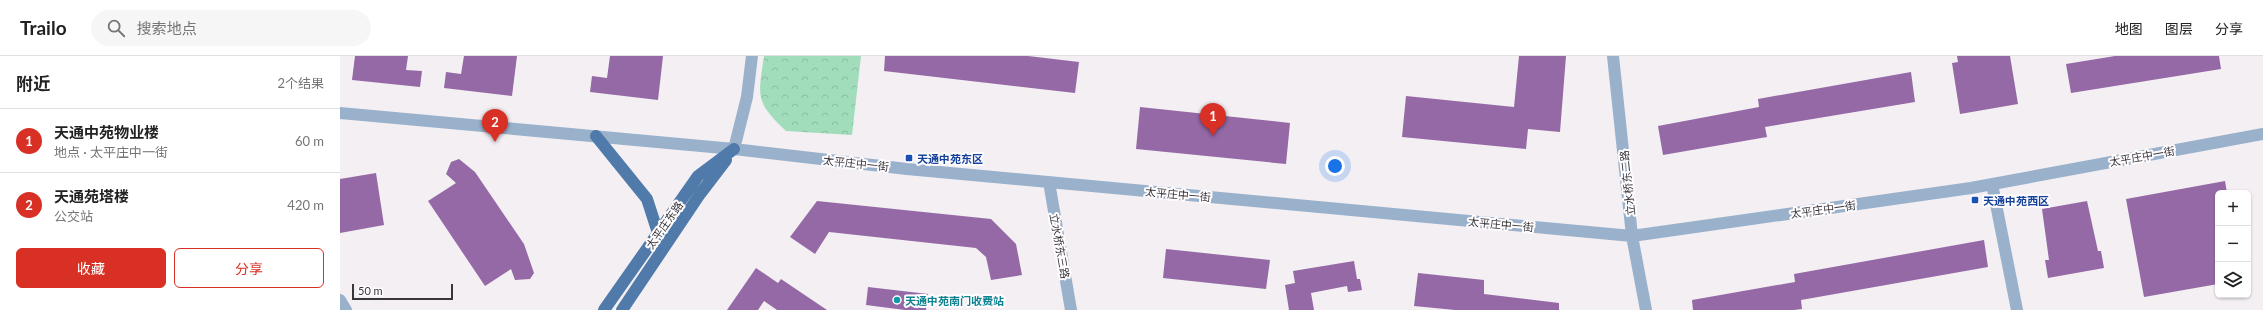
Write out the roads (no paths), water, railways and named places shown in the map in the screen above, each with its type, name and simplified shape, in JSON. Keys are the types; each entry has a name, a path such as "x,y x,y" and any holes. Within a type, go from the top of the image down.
{"main road":[{"path":"596,136 647,199 658,233"},
{"name":"太平庄东路","path":"604,310 698,176 734,150"},
{"name":"太平庄东路","path":"622,310 700,194 734,150"}],"street":[{"name":"太平庄东路","path":"734,150 747,97 752,56"},
{"name":"立水桥东二路","path":"1613,56 1632,236 1646,310"},
{"name":"太平庄中一街","path":"340,113 596,136 1049,182 1632,236 1992,184 2263,134"},
{"name":"立水桥东三路","path":"1049,182 1071,310"},
{"path":"1992,184 2017,310"},
{"path":"340,300 346,310"}],"place":[{"name":"天通中苑物业楼","path":"1213,136"},
{"name":"天通苑塔楼","path":"495,142"},
{"name":"天通中苑东区","path":"909,158"},
{"name":"天通中苑西区","path":"1975,200"},
{"name":"天通中苑南门收费站","path":"897,300"}]}
